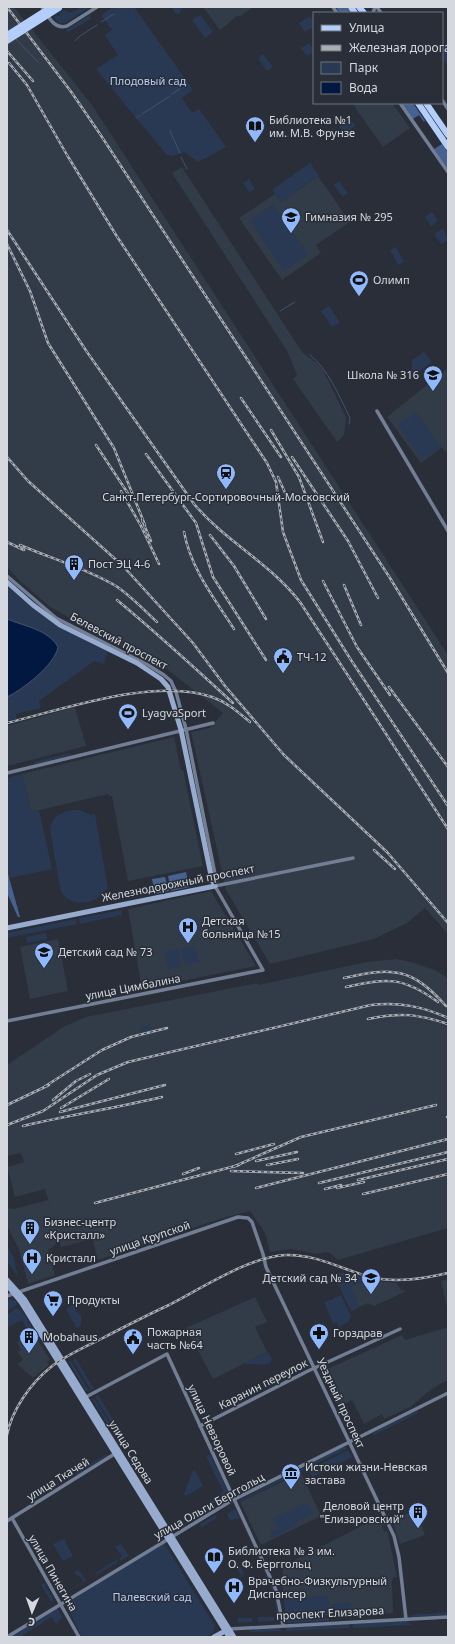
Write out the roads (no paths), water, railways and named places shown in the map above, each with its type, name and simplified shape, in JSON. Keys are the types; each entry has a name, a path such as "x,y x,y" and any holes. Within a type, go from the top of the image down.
{"main road":[{"path":"7,35 51,7"},
{"path":"7,41 60,8"},
{"path":"419,104 448,147"},
{"path":"427,104 448,135"}],"street":[{"path":"42,7 55,24 61,27 67,26 97,7"},
{"path":"401,104 448,172"},
{"path":"377,411 448,530"},
{"name":"Белевский проспект","path":"7,576 35,602 62,622 164,675 171,682 175,691 184,730 212,880 263,970"},
{"name":"Белевский проспект","path":"7,582 33,605 60,625 136,663 161,678 171,691 184,730"},
{"path":"7,773 213,723"},
{"name":"Железнодорожный проспект","path":"7,928 353,858"},
{"name":"улица Цимбалина","path":"7,1021 263,970"},
{"name":"улица Крупской","path":"7,1296 238,1217 245,1217 252,1222"},
{"name":"Уездный проспект","path":"252,1222 266,1267 394,1536 399,1557 406,1619"},
{"name":"улица Седова","path":"7,1280 17,1292 227,1630 234,1637"},
{"name":"улица Седова","path":"7,1286 17,1292"},
{"name":"Каранин переулок","path":"200,1426 314,1368 400,1329"},
{"name":"улица Невзоровой","path":"84,1399 167,1354 276,1590 283,1625"},
{"name":"улица Ольги Берггольц","path":"7,1637 169,1537 234,1499 448,1393"},
{"name":"улица Ткачей","path":"7,1521 117,1453"},
{"name":"улица Пинегина","path":"12,1518 79,1637"},
{"name":"проспект Елизарова","path":"214,1637 227,1630 283,1625 448,1617"},
{"name":"улица Седова","path":"227,1630 229,1637"}],"water":[{"path":"7,619 28,626 49,636 58,647 56,654 51,661 37,676 21,689 7,697"}],"waterway":[{"path":"101,22 114,14"},
{"path":"75,41 97,25"},
{"path":"15,38 38,62"},
{"path":"172,94 180,89"},
{"path":"142,114 170,96"},
{"path":"137,118 140,115"},
{"path":"170,131 180,153"},
{"path":"181,157 187,169"},
{"path":"280,311 295,302"},
{"path":"310,355 323,368 333,384 350,418 349,424"}],"railway":[{"path":"7,7 72,93 100,134 390,578 448,673"},
{"path":"7,51 33,81"},
{"path":"9,63 27,85 67,155 116,235 267,463 276,482 283,532 301,580 351,660 448,806"},
{"path":"7,230 87,352 194,504 219,529 275,575 300,602 448,829"},
{"path":"7,244 30,291 48,343 114,448 145,525"},
{"path":"241,398 281,457"},
{"path":"271,430 299,477 323,542"},
{"path":"96,445 129,495"},
{"path":"146,454 196,523 213,577 266,660"},
{"path":"7,457 28,481 123,566 193,643 225,686 284,755 387,852 448,923"},
{"path":"292,457 348,541 378,598"},
{"path":"278,477 287,497"},
{"path":"121,491 141,526 159,564"},
{"path":"142,520 151,541"},
{"path":"184,532 187,546 204,583 234,629"},
{"path":"210,535 234,566 266,619"},
{"path":"7,542 24,550"},
{"path":"20,545 81,569 116,586 157,622"},
{"path":"323,581 357,647 390,695"},
{"path":"344,585 361,625"},
{"path":"117,600 233,703"},
{"path":"389,687 448,767"},
{"path":"7,723 110,697 164,691 189,692 212,697 227,704 250,722"},
{"path":"374,850 395,869"},
{"path":"344,978 376,972 400,973 411,977 422,984 434,993 446,1006"},
{"path":"346,987 373,982 394,981 414,987 438,1002"},
{"path":"7,1125 43,1111 97,1075 128,1062 371,1005 391,1004 410,1006 429,1010 448,1018"},
{"path":"368,1019 389,1015 408,1015 427,1018 448,1024"},
{"path":"44,1087 102,1050 131,1037 167,1028"},
{"path":"53,1100 76,1081 90,1074"},
{"path":"61,1108 109,1079"},
{"path":"7,1105 49,1085"},
{"path":"60,1112 165,1085"},
{"path":"23,1126 162,1097"},
{"path":"233,1167 301,1137 436,1105"},
{"path":"256,1188 448,1139"},
{"path":"236,1154 274,1144"},
{"path":"256,1161 297,1152"},
{"path":"319,1183 448,1152"},
{"path":"267,1165 298,1159"},
{"path":"358,1180 448,1159"},
{"path":"95,1203 239,1165"},
{"path":"183,1174 199,1168"},
{"path":"231,1171 303,1173"},
{"path":"363,1194 448,1174"},
{"path":"337,1188 364,1182"},
{"path":"325,1189 341,1185"},
{"path":"7,1435 13,1416 23,1397 36,1381 56,1363 74,1352 169,1305 226,1274 256,1261 271,1257 296,1255 318,1259 370,1277 390,1280 428,1277 448,1273"}],"place":[{"name":"Библиотека №1 им. М.В. Фрунзе","path":"255,143"},
{"name":"Гимназия № 295","path":"291,234"},
{"name":"Олимп","path":"359,297"},
{"name":"Школа № 316","path":"433,392"},
{"name":"Санкт-Петербург-Сортировочный-Московский","path":"226,490"},
{"name":"Пост ЭЦ 4-6","path":"74,581"},
{"name":"ТЧ-12","path":"283,674"},
{"name":"LyagvaSport","path":"128,730"},
{"name":"Детская больница №15","path":"188,944"},
{"name":"Детский сад № 73","path":"44,969"},
{"name":"Бизнес-центр «Кристалл»","path":"30,1245"},
{"name":"Кристалл","path":"32,1275"},
{"name":"Детский сад № 34","path":"371,1295"},
{"name":"Продукты","path":"53,1317"},
{"name":"Горздрав","path":"319,1350"},
{"name":"Mobahaus","path":"29,1354"},
{"name":"Пожарная часть №64","path":"133,1355"},
{"name":"Истоки жизни-Невская застава","path":"291,1490"},
{"name":"Деловой центр \"Елизаровский\"","path":"418,1529"},
{"name":"Библиотека № 3 им. О. Ф. Берггольц","path":"214,1574"},
{"name":"Врачебно-Физкультурный Диспансер","path":"234,1604"}],"park label":[{"name":"Плодовый сад","path":"148,81"},
{"name":"Палевский сад","path":"152,1597"}]}
